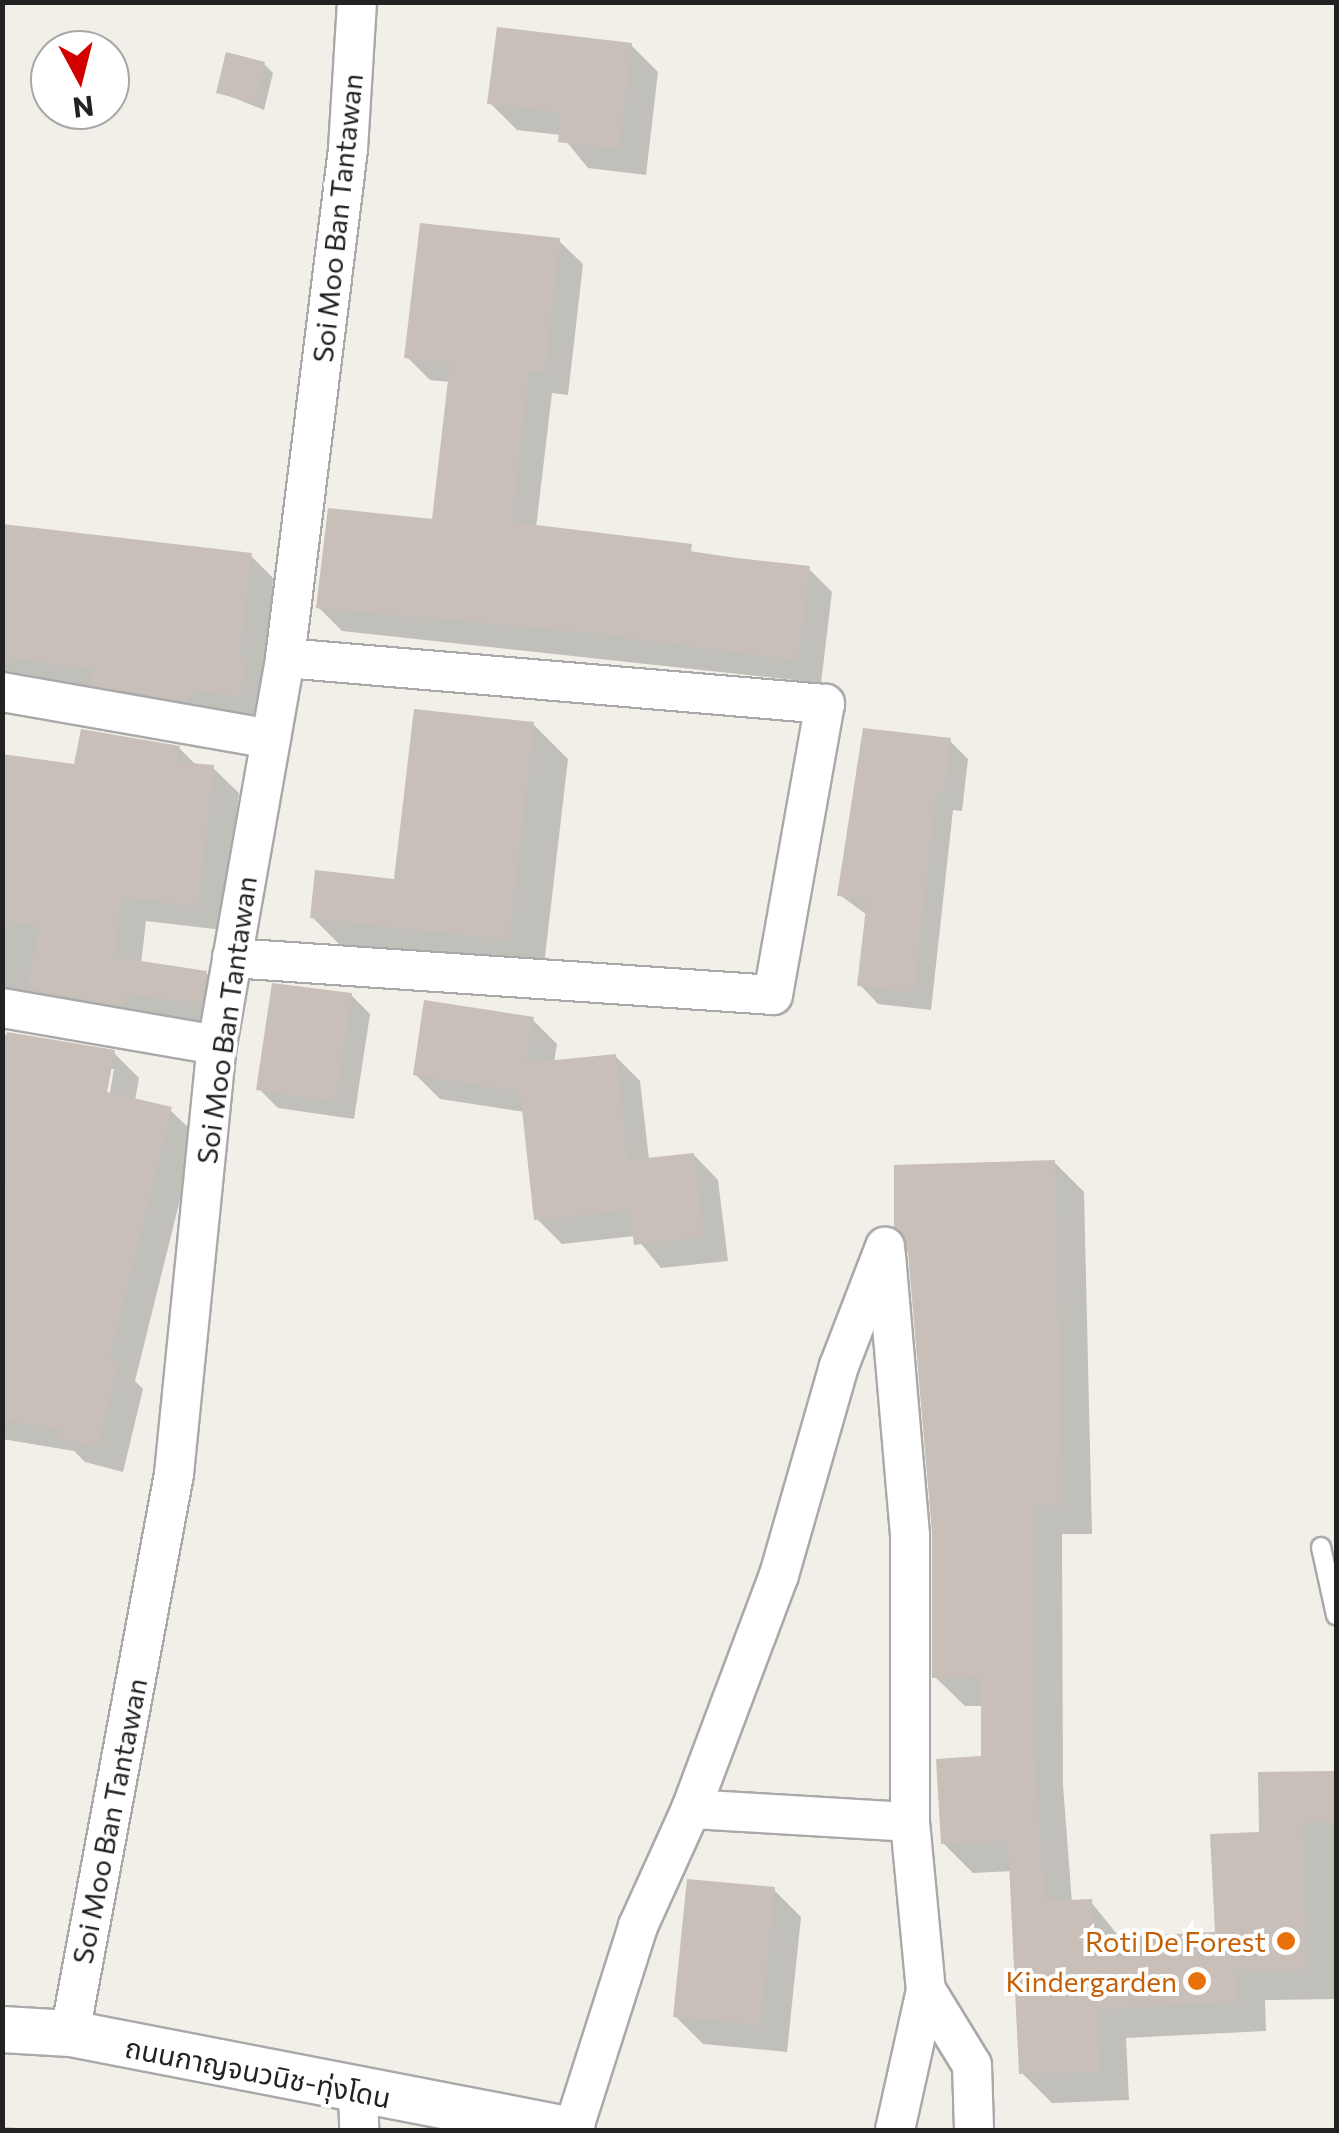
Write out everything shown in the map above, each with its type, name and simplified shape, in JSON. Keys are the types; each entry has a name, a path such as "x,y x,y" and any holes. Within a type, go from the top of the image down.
{"street":[{"name":"Soi Moo Ban Tantawan","path":"70,2033 174,1474 217,1045 285,658 348,149 357,2"},
{"path":"232,958 773,996 825,704 285,658"},
{"path":"2,692 271,739"},
{"path":"2,1008 217,1045"},
{"path":"573,2130 638,1926 691,1809 779,1575 839,1366 885,1247 910,1535 910,1822 926,1990 895,2130"},
{"path":"691,1809 910,1822"},
{"path":"926,1990 972,2066 974,2130"},
{"name":"ถนนกาญจนวนิช-ทุ่งโดน","path":"2,2029 70,2033 358,2112 573,2130"}],"lane":[{"path":"1320,1547 1336,1615"}],"building":[{"path":"497,27 632,43 619,149 558,142 561,112 487,104"},
{"path":"226,52 265,62 255,103 216,93"},
{"path":"420,223 560,238 545,373 529,371 512,522 692,544 691,553 810,566 798,661 594,633 316,608 328,508 432,519 450,363 404,358"},
{"path":"2,524 252,553 239,657 246,658 241,696 192,690 189,702 90,685 93,669 2,657"},
{"path":"414,709 534,722 509,940 310,918 315,870 394,879"},
{"path":"863,728 951,738 944,794 936,793 914,992 857,986 867,899 837,896"},
{"path":"81,729 180,746 177,762 214,765 198,906 121,897 114,957 207,971 202,1003 125,994 123,1006 27,989 40,926 2,922 2,754 74,764"},
{"path":"272,983 352,993 336,1102 256,1090"},
{"path":"424,1000 534,1017 526,1063 616,1054 628,1160 694,1153 704,1237 634,1245 630,1210 534,1220 520,1091 413,1075"},
{"path":"7,1032 115,1050 107,1092 172,1107 109,1359 119,1361 98,1448 57,1437 59,1429 2,1419"},
{"path":"1055,1160 1063,1505 1033,1505 1034,1754 1045,1901 1092,1899 1094,1938 1215,1932 1210,1834 1259,1832 1258,1772 1336,1771 1336,1821 1303,1822 1306,1970 1236,1971 1238,2002 1097,2009 1100,2071 1019,2074 1008,1841 941,1844 936,1759 981,1756 981,1677 932,1678 932,1533 908,1253 894,1227 894,1165"},
{"path":"687,1879 775,1887 760,2025 673,2017"}],"place":[{"name":"Roti De Forest","path":"1286,1941"},
{"name":"Kindergarden","path":"1197,1981"}]}
